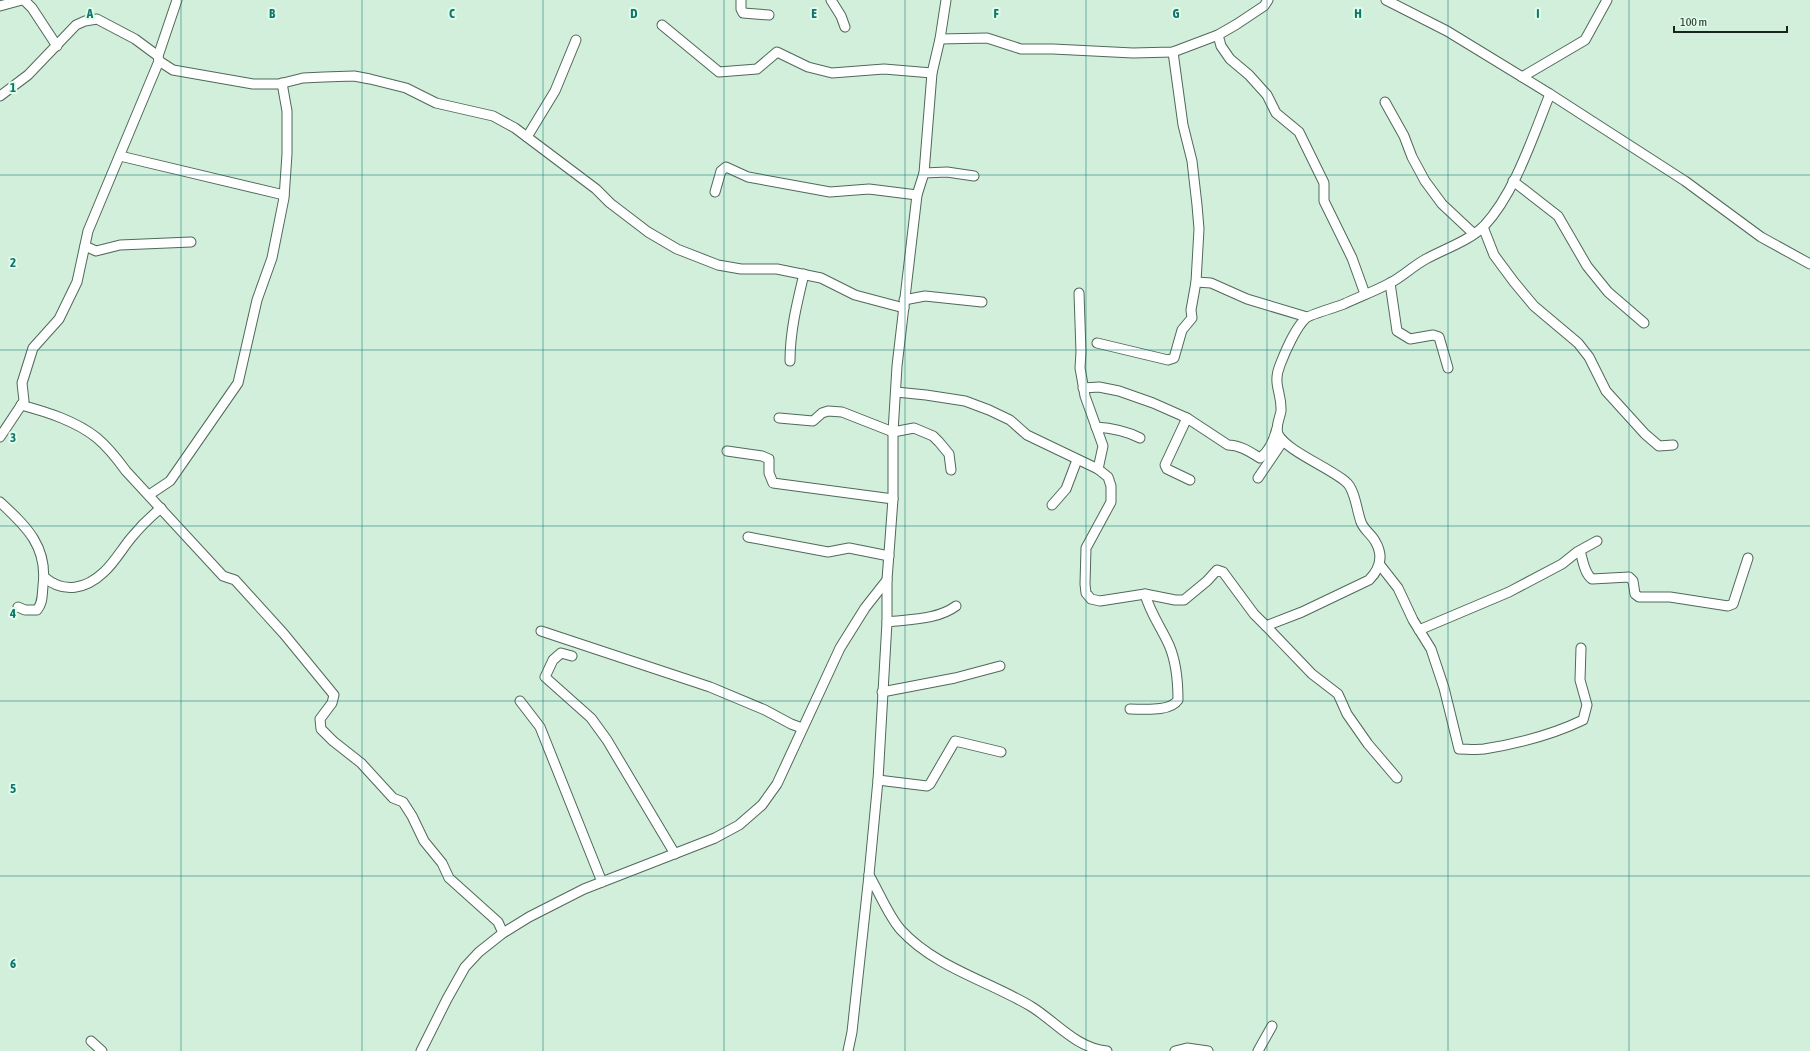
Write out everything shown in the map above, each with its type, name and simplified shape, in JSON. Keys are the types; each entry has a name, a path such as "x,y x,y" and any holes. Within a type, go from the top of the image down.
{"street":[{"path":"0,6 23,0 32,8 57,46"},
{"path":"0,437 24,400 22,383 29,357 38,341 59,319 77,282 88,231 159,58 177,0"},
{"path":"741,0 740,9 743,13 769,15"},
{"path":"831,0 841,16 845,26"},
{"path":"848,1051 852,1032 878,780 887,622 887,580 893,499 893,432 897,366 917,195 924,173 932,73 940,39 946,0"},
{"path":"940,39 987,38 1020,49 1133,53 1173,52 1218,35 1264,6 1268,0"},
{"path":"1386,0 1447,31 1550,94 1685,181 1761,237 1810,264"},
{"path":"1522,77 1585,40 1607,0"},
{"path":"0,96 22,80 76,25 85,21 96,19 135,39 173,70 253,84 282,83 303,78 354,76 406,88 436,103 494,116 527,137 596,189 610,204 648,232 677,249 718,265 742,270 777,269 804,274 821,278 854,295 904,304 925,296 982,302"},
{"path":"662,25 719,72 757,69 778,52 808,67 832,73 884,69 932,73"},
{"path":"1218,35 1221,46 1230,59 1249,75 1267,95 1276,113 1299,132 1324,183 1324,201 1352,258 1365,294"},
{"path":"527,137 555,91 576,40"},
{"path":"1097,344 1168,360 1174,358 1182,330 1192,318 1191,310 1196,282 1199,229 1192,161 1183,125 1173,52"},
{"path":"149,495 170,481 238,383 257,300 272,258 278,233 284,195 287,154 287,111 282,83"},
{"path":"1083,388 1099,387 1119,391 1153,403 1187,418 1228,445 1235,445 1245,449 1260,458 1265,454 1274,439 1281,411 1275,378 1280,364 1300,326 1307,317 1339,306 1390,283 1424,260 1474,234 1483,227 1493,215 1514,181 1550,94"},
{"path":"1385,102 1425,181 1442,204 1474,234"},
{"path":"120,156 284,195"},
{"path":"715,192 721,171 726,167 748,177 830,192 869,189 917,195"},
{"path":"924,173 947,172 974,176"},
{"path":"1514,181 1558,216 1587,266 1608,292 1644,323"},
{"path":"1483,227 1494,255 1510,277 1534,306 1589,357 1606,391 1645,434 1658,446 1673,445"},
{"path":"85,246 96,251 120,245 191,242"},
{"path":"790,361 790,347 795,313 804,274"},
{"path":"1196,282 1210,283 1247,299 1307,317"},
{"path":"1390,283 1397,331 1410,339 1433,335 1439,337 1448,368"},
{"path":"1079,293 1081,352 1080,368 1083,388 1103,446 1098,469"},
{"path":"896,392 965,401 989,410 1010,420 1027,435 1098,469 1108,477 1112,486 1111,502 1086,548 1084,562 1086,593 1091,599 1100,601 1145,594 1175,600 1184,600 1218,570 1223,572 1254,614 1312,674 1338,694 1347,714 1368,744 1397,778"},
{"path":"20,405 51,413 97,438 223,576 235,580 284,634 334,695 332,703 320,719 321,729 361,764 393,798 402,802 412,816 424,841 442,863 449,878 498,922 503,932"},
{"path":"779,418 814,421 822,413 828,411 842,412 893,432 914,428 933,436 949,454 951,470"},
{"path":"1187,418 1165,465 1167,469 1190,480"},
{"path":"1266,626 1302,612 1368,580 1375,574 1380,565 1380,554 1375,541 1362,523 1348,482 1283,440 1278,432 1277,425"},
{"path":"1096,427 1130,433 1140,438"},
{"path":"1258,478 1283,440"},
{"path":"727,451 762,456 768,459 769,473 773,483 893,499"},
{"path":"1052,505 1066,489 1077,460"},
{"path":"0,502 28,530 37,542 44,577 41,605 37,610 25,610 18,607"},
{"path":"44,577 53,585 70,588 84,586 105,572 143,524 161,508"},
{"path":"748,537 828,552 849,548 889,556"},
{"path":"1419,630 1438,623 1470,607 1509,592 1562,564 1597,541"},
{"path":"1580,551 1588,576 1592,579 1629,577 1633,581 1635,594 1639,597 1670,597 1728,606 1733,604 1748,558"},
{"path":"1380,565 1398,588 1419,630 1431,649 1444,688 1459,749 1482,749 1530,738 1572,726 1583,720 1587,705 1580,680 1581,648"},
{"path":"421,1051 465,967 479,952 503,932 529,917 584,890 675,854 740,825 762,805 777,784 840,648 865,608 887,580"},
{"path":"1130,709 1161,708 1173,705 1178,700 1178,681 1170,646 1155,620 1145,594"},
{"path":"887,622 930,617 949,611 956,606"},
{"path":"541,631 710,687 765,710 790,724 802,728"},
{"path":"572,656 561,654 553,660 545,677 591,718 607,740 675,854"},
{"path":"882,692 955,678 1000,666"},
{"path":"520,701 540,727 602,882"},
{"path":"878,780 927,786 930,784 955,741 1000,752"},
{"path":"869,875 901,930 920,947 968,976 1032,1007 1080,1043 1106,1051"},
{"path":"1258,1051 1272,1026"},
{"path":"91,1041 102,1051"},
{"path":"1175,1051 1187,1048 1208,1051"}]}
